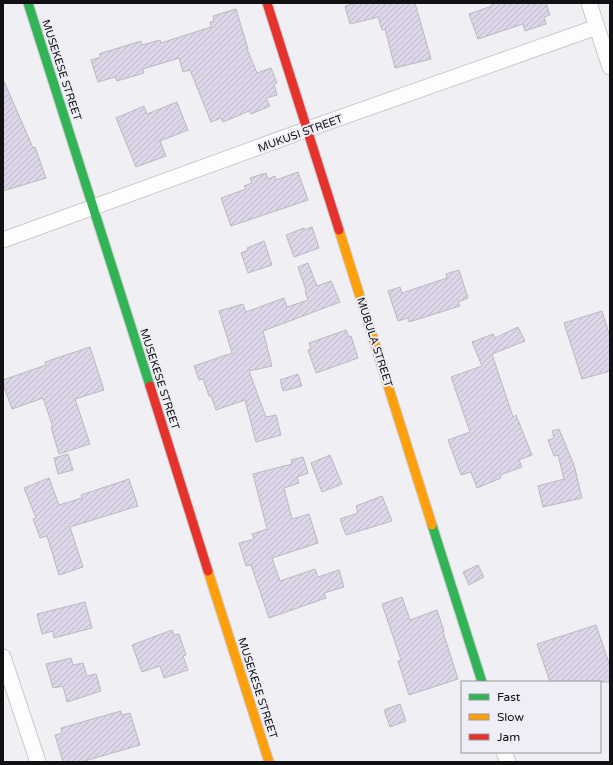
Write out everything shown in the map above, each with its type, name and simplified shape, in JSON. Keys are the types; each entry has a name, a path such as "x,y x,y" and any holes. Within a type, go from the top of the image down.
{"street":[{"name":"MUSEKESE STREET","path":"28,3 269,762"},
{"name":"MUBULA STREET","path":"267,3 482,681"},
{"path":"589,3 610,67"},
{"name":"MUKUSI STREET","path":"3,240 308,129 597,28"},
{"path":"3,657 38,762"}],"building":[{"path":"358,3 415,3 431,59 395,68 385,29 382,30 378,17 350,24 345,6"},
{"path":"491,3 546,3 550,15 544,17 546,24 525,31 523,24 478,39 469,14 492,6"},
{"path":"236,9 247,49 257,73 271,68 277,83 274,84 277,95 266,98 270,106 251,114 249,111 223,122 221,118 211,122 190,70 183,72 179,58 143,69 144,73 117,81 115,77 98,82 91,60 101,57 99,54 141,41 142,45 160,40 161,43 211,27 210,22 214,21 213,16"},
{"path":"3,79 33,148 35,147 46,178 3,191"},
{"path":"177,102 188,130 160,141 166,156 136,167 116,118 144,106 147,114"},
{"path":"298,172 308,200 231,226 221,198 246,189 244,186 252,183 250,178 266,173 268,179 275,176 276,180"},
{"path":"312,227 319,248 294,257 286,235 304,228 304,230"},
{"path":"264,241 272,265 248,273 241,253 248,250 247,248"},
{"path":"308,263 317,286 331,281 340,302 263,331 272,366 249,371 266,417 276,415 281,435 256,442 245,400 216,410 203,379 199,380 194,366 232,353 219,311 243,304 246,312 284,298 287,307 308,300 298,267"},
{"path":"459,270 468,298 458,302 460,306 409,322 408,318 398,321 388,291 400,287 402,293 447,278 446,274"},
{"path":"602,311 610,337 610,371 582,379 564,323"},
{"path":"518,327 525,341 492,354 513,417 516,415 532,455 519,460 522,467 500,475 501,478 477,488 471,472 461,475 448,440 470,432 451,377 482,366 472,342 493,334 495,338"},
{"path":"346,330 349,337 351,336 358,358 316,373 308,350 311,349 309,343"},
{"path":"90,347 104,390 75,399 90,444 59,454 51,427 53,427 43,398 12,409 3,380 46,365 45,362"},
{"path":"298,374 302,386 283,391 280,380"},
{"path":"559,429 574,465 582,498 543,507 538,486 564,479 558,455 554,456 548,440 554,438 552,431"},
{"path":"68,454 73,470 58,474 54,458"},
{"path":"330,455 342,484 322,492 311,463"},
{"path":"303,457 308,473 297,477 299,483 284,488 292,519 309,514 318,543 272,558 280,581 315,569 318,577 339,570 344,587 324,593 326,598 269,618 251,565 246,566 239,543 254,539 252,534 267,529 253,474 292,464 291,460"},
{"path":"49,478 59,505 82,498 81,495 129,479 138,506 70,527 83,567 59,575 47,536 40,538 33,519 36,518 24,488"},
{"path":"382,496 392,521 346,535 340,519 358,513 356,506"},
{"path":"478,565 484,577 469,585 463,572"},
{"path":"402,597 410,620 437,610 458,679 409,695 398,661 401,660 382,604"},
{"path":"85,602 92,628 54,638 53,631 42,634 37,614"},
{"path":"596,625 610,666 610,682 550,681 537,644"},
{"path":"172,630 174,635 179,634 186,655 183,656 188,670 164,678 160,666 142,672 132,645"},
{"path":"71,658 73,665 83,663 87,676 96,674 101,691 67,702 63,686 53,688 46,664"},
{"path":"400,704 406,721 390,727 384,710"},
{"path":"121,711 122,715 130,713 140,745 81,762 63,762 55,735 62,733 61,728"}],"traffic: fast":[{"path":"28,3 150,386"},
{"path":"432,525 482,681"}],"traffic: slow":[{"path":"339,230 432,525"},
{"path":"208,571 269,762"}],"traffic: jam":[{"path":"267,3 339,230"},
{"path":"150,386 208,571"}]}
